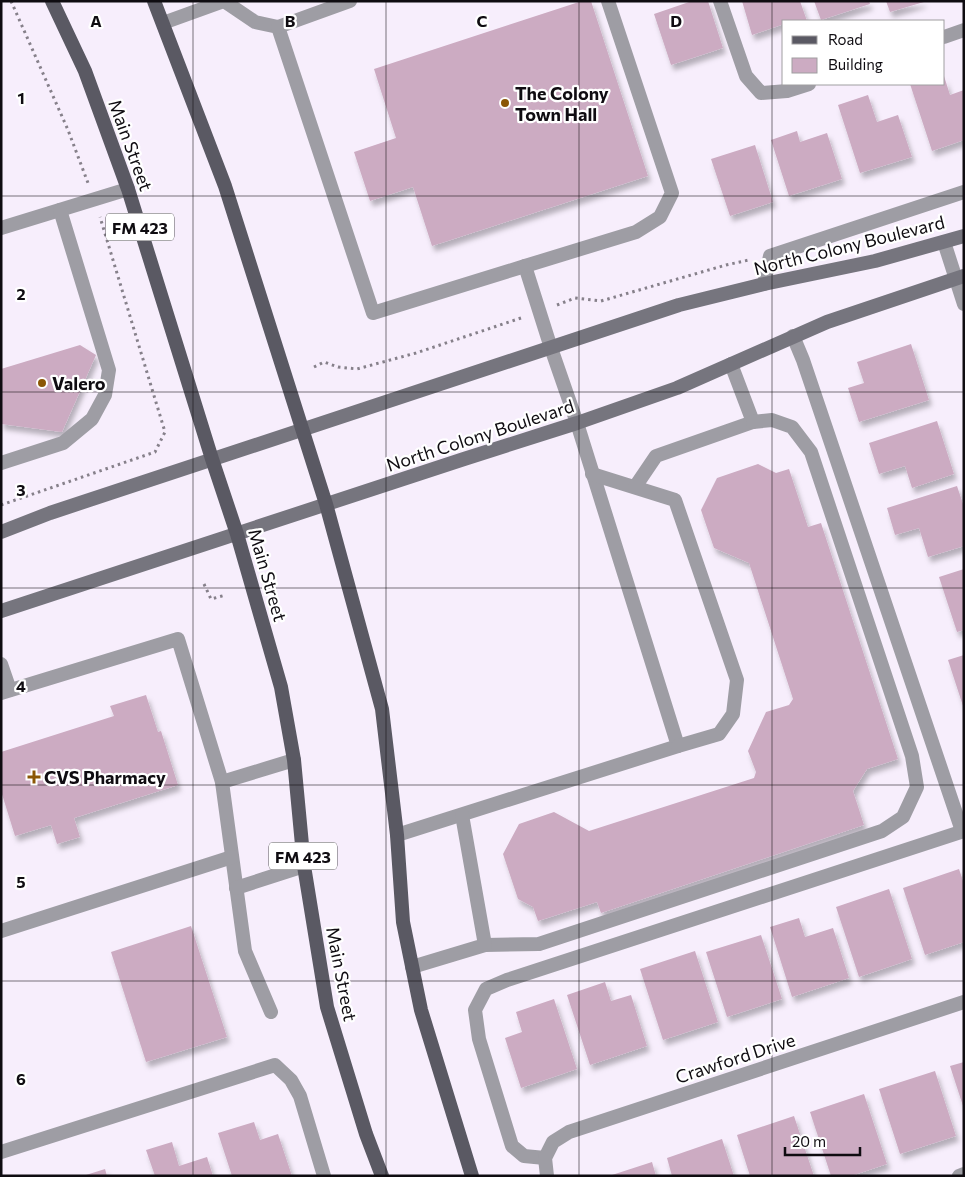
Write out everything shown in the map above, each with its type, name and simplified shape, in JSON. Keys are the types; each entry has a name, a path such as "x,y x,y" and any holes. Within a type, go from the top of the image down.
{"main road":[{"name":"Main Street","path":"52,1 85,71 128,189 237,534 280,687 294,760 304,866 327,1007 366,1134 382,1176"},
{"path":"154,1 226,186 326,504 382,709 397,835 403,922 421,1010 472,1176"},
{"name":"North Colony Boulevard","path":"1,532 50,513 679,305 764,284 875,261 964,236"},
{"name":"North Colony Boulevard","path":"1,611 577,423 677,388 827,322 960,277"}],"street":[{"path":"163,23 224,1 254,22 278,27 350,1"},
{"path":"278,27 373,314 636,232 660,217 672,193 608,1"},
{"path":"720,1 746,76 761,93 787,91 805,85"},
{"path":"945,37 964,30"},
{"path":"1,228 128,189"},
{"path":"764,284 770,256 964,192"},
{"path":"1,463 63,443 92,418 105,395 109,370 60,210"},
{"path":"944,242 960,277 964,304"},
{"path":"525,266 577,423 678,746"},
{"path":"547,1176 545,1158 524,1156 512,1146 479,1039 475,1010 486,989 526,973 963,831 806,369 793,336"},
{"path":"731,364 753,422"},
{"path":"412,967 485,945 540,944 882,831 903,816 917,787 912,756 811,452 792,427 772,420 753,422 656,456 635,487"},
{"path":"397,835 718,734 733,714 737,680 675,500 592,474"},
{"path":"1,664 6,691 178,639 222,782 245,951 271,1012"},
{"path":"222,782 294,760"},
{"path":"462,815 485,945"},
{"path":"1,931 232,856"},
{"path":"236,888 304,866"},
{"name":"Crawford Drive","path":"545,1158 553,1142 569,1132 964,1002"},
{"path":"1,1152 275,1065 291,1080 300,1096 324,1176"},
{"path":"958,1176 964,1174"}],"path":[{"path":"204,584 211,599 226,595"}],"building":[{"name":"The Colony Town Hall","path":"582,1 591,1 648,176 432,246 413,187 370,201 354,152 396,138 374,69"},
{"path":"692,1 708,1 723,48 671,65 654,14"},
{"path":"742,1 800,1 807,20 782,20 782,25 752,35"},
{"path":"814,1 869,1 870,4 821,20"},
{"path":"886,1 924,1 924,2 890,12"},
{"path":"945,79 950,95 964,90 964,140 932,151 910,85 945,85"},
{"path":"868,95 877,122 898,115 912,157 860,173 838,105"},
{"path":"797,131 800,142 827,133 842,179 789,196 771,140"},
{"path":"755,145 773,202 730,216 711,159"},
{"path":"911,344 929,400 859,422 848,388 864,383 857,362"},
{"name":"Valero","path":"80,345 96,355 62,432 1,424 1,369"},
{"path":"937,421 954,474 912,488 905,466 879,474 869,443"},
{"path":"758,464 776,473 789,469 808,527 821,523 898,759 867,769 853,791 864,825 601,913 597,902 538,921 533,907 518,899 503,854 519,824 554,812 589,831 754,778 756,772 748,751 766,712 789,705 793,699 749,563 714,548 701,510 717,478"},
{"path":"957,486 964,507 964,546 928,557 919,528 895,535 887,508"},
{"path":"964,569 964,630 957,632 939,577"},
{"path":"964,655 964,706 963,706 948,660"},
{"name":"CVS Pharmacy","path":"146,695 158,732 161,731 178,785 74,818 80,837 57,844 51,825 15,836 1,791 1,752 114,716 110,706"},
{"path":"959,869 964,884 964,942 925,955 903,888"},
{"path":"889,889 912,959 859,977 836,907"},
{"path":"799,918 805,937 833,928 849,978 792,997 770,927"},
{"path":"191,926 227,1037 146,1062 111,952"},
{"path":"761,935 782,999 727,1017 706,952"},
{"path":"695,951 718,1022 663,1040 640,969"},
{"path":"605,982 611,1001 631,995 647,1046 590,1065 567,995"},
{"path":"554,999 577,1069 521,1088 505,1038 522,1032 516,1012"},
{"path":"964,1062 964,1106 963,1106 950,1066"},
{"path":"935,1071 956,1136 900,1154 879,1089"},
{"path":"864,1094 887,1164 851,1176 831,1176 810,1112"},
{"path":"794,1116 814,1176 750,1176 737,1135"},
{"path":"254,1122 260,1140 278,1134 292,1176 232,1176 218,1133"},
{"path":"722,1139 734,1176 672,1176 667,1158"},
{"path":"172,1142 179,1166 207,1157 213,1176 155,1176 146,1150"},
{"path":"652,1162 656,1176 612,1176 612,1175"},
{"path":"105,1169 107,1176 86,1176 86,1175"}],"place":[{"name":"The Colony Town Hall","path":"505,103"},
{"name":"Valero","path":"42,383"},
{"name":"CVS Pharmacy","path":"34,777"}]}
